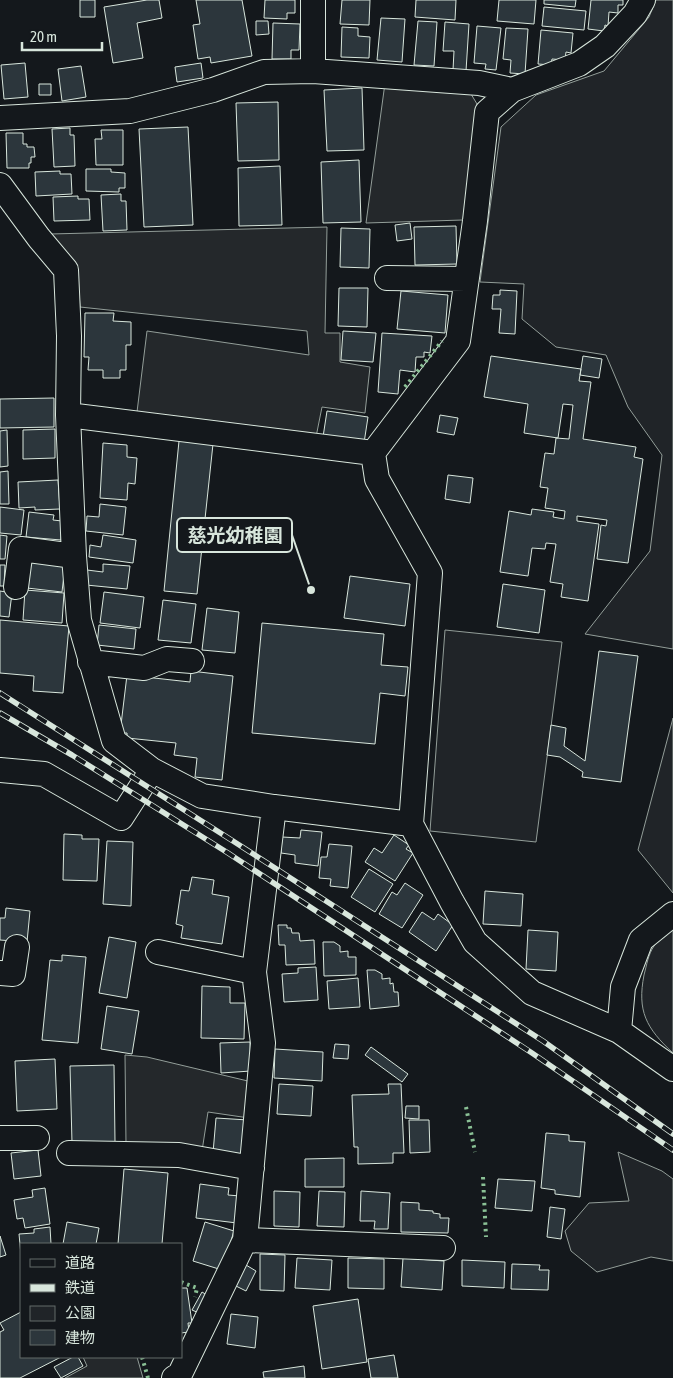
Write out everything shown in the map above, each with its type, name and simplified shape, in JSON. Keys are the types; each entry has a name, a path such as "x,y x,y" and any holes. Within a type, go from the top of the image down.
{"street":[{"path":"313,0 313,71"},
{"path":"642,0 635,14 605,46 579,64 512,90 487,112 458,341 373,453 377,479 430,573 411,824 475,942 532,993 619,1031 673,1069"},
{"path":"0,118 130,111 214,90 264,72 313,71 478,83 512,90"},
{"path":"0,185 39,238 66,270 69,336 68,415 74,556 79,620 114,742 152,770 202,796 411,824"},
{"path":"387,278 466,279"},
{"path":"68,415 373,453"},
{"path":"16,587 20,549 74,556"},
{"path":"90,662 144,668 167,659 192,661"},
{"path":"0,770 44,774 121,818 152,770"},
{"path":"174,1378 180,1374 245,1240 263,1044 254,972 274,807"},
{"path":"619,1031 623,987 641,940 673,914"},
{"path":"0,973 13,974 16,947"},
{"path":"158,952 254,972"},
{"path":"0,1138 38,1138"},
{"path":"69,1154 179,1155 252,1168"},
{"path":"245,1240 443,1248"}],"green space":[{"path":"656,0 673,0 673,649 585,634 650,551 662,455 628,407 606,355 556,347 522,319 524,284 480,282 501,127 536,95 604,71 649,17"},
{"path":"445,630 562,642 536,842 430,831"},
{"path":"673,718 673,893 638,850"},
{"path":"673,926 673,1053 650,1027 643,1009 642,988 650,953 658,940"},
{"path":"618,1152 662,1171 673,1179 673,1261 651,1257 597,1272 571,1251 565,1231 589,1203 629,1201"}],"shaded area":[{"path":"385,83 471,94 477,104 463,220 366,223"},
{"path":"327,227 325,333 340,333 340,362 370,367 365,413 322,407 316,437 137,412 147,331 309,355 307,331 80,307 79,292 71,268 50,234"},
{"path":"125,1055 147,1057 252,1082 249,1118 208,1112 202,1151 126,1145"},
{"path":"83,1358 137,1358 143,1378 65,1378 87,1366"}],"building":[{"path":"80,0 95,0 95,17 80,17"},
{"path":"147,0 159,0 162,18 137,23 143,58 113,63 104,7"},
{"path":"196,0 242,0 252,56 211,63 210,57 198,59 193,25 200,24"},
{"path":"265,0 295,0 295,13 287,13 287,19 264,18"},
{"path":"342,0 370,0 369,25 340,24"},
{"path":"416,0 456,0 455,20 415,17"},
{"path":"499,0 536,0 534,24 497,21"},
{"path":"544,0 576,0 575,7 544,4"},
{"path":"591,0 623,0 623,5 618,5 618,13 609,12 608,26 605,25 604,31 588,29"},
{"path":"544,7 586,11 584,30 542,26"},
{"path":"381,18 405,19 402,62 377,60"},
{"path":"256,21 268,21 269,34 256,35"},
{"path":"418,21 437,22 434,66 414,65"},
{"path":"445,22 469,24 466,71 453,70 454,51 443,51"},
{"path":"273,23 300,24 299,50 291,50 291,59 272,59"},
{"path":"477,26 501,28 496,70 485,69 486,64 474,63"},
{"path":"342,27 358,28 358,36 370,37 369,58 341,57"},
{"path":"506,28 528,29 525,74 510,73 511,60 503,59"},
{"path":"541,30 573,33 571,53 566,52 565,60 552,59 551,65 538,64"},
{"path":"25,63 28,97 4,99 1,65"},
{"path":"201,63 203,78 177,82 175,67"},
{"path":"81,66 86,97 62,101 58,69"},
{"path":"39,84 51,84 51,95 39,95"},
{"path":"362,88 364,150 327,151 324,90"},
{"path":"278,102 279,160 238,161 236,103"},
{"path":"188,127 193,225 144,227 139,129"},
{"path":"70,128 70,135 74,135 75,166 54,167 52,129"},
{"path":"101,130 123,130 123,165 96,165 95,139 102,139"},
{"path":"6,133 23,133 23,144 27,144 27,147 34,147 35,157 31,157 29,168 7,168"},
{"path":"359,160 361,222 323,223 321,162"},
{"path":"280,166 282,225 239,226 238,168"},
{"path":"86,169 111,169 111,172 125,173 125,188 119,188 119,192 86,191"},
{"path":"60,171 60,174 71,174 72,194 36,196 35,172"},
{"path":"121,194 121,201 126,201 127,230 103,231 101,195"},
{"path":"78,196 78,199 89,199 90,220 54,221 53,197"},
{"path":"410,223 412,239 397,241 395,225"},
{"path":"456,226 457,264 415,265 414,227"},
{"path":"341,228 370,229 369,268 340,267"},
{"path":"339,288 368,288 367,327 338,326"},
{"path":"500,290 517,291 515,334 499,333 501,309 492,309 493,295 500,295"},
{"path":"401,291 448,295 445,333 397,329"},
{"path":"85,313 114,313 113,321 131,322 131,345 126,345 126,370 120,370 120,378 103,378 103,370 88,370 89,357 84,357"},
{"path":"343,331 376,333 373,362 341,360"},
{"path":"382,333 432,336 430,353 424,352 424,357 416,357 415,372 400,370 398,394 378,392"},
{"path":"491,356 581,369 579,381 591,382 583,439 636,447 634,457 643,459 628,563 597,559 601,525 606,526 607,520 577,516 577,521 599,524 588,601 561,597 563,584 550,582 556,544 546,543 545,549 532,548 528,576 500,572 509,511 531,515 532,509 554,512 553,517 564,519 565,511 545,508 548,488 540,487 545,453 554,454 556,438 569,439 573,405 563,404 558,438 524,433 528,404 484,397"},
{"path":"583,356 602,359 599,378 580,375"},
{"path":"54,398 54,427 0,428 0,399"},
{"path":"327,411 368,417 364,443 323,437"},
{"path":"440,415 458,418 454,435 437,432"},
{"path":"55,429 55,458 23,459 23,430"},
{"path":"7,430 8,466 0,467 0,431"},
{"path":"179,441 213,444 197,594 164,591"},
{"path":"103,443 127,445 127,457 137,458 135,484 128,483 127,500 100,498"},
{"path":"8,471 9,504 0,504 0,472"},
{"path":"448,475 473,478 470,503 445,499"},
{"path":"58,480 60,509 35,510 35,507 19,508 18,482"},
{"path":"100,504 126,507 123,535 86,531 87,516 99,517"},
{"path":"0,507 24,510 21,535 0,533"},
{"path":"29,512 54,515 53,520 62,521 61,540 26,537"},
{"path":"0,535 7,536 5,559 0,559"},
{"path":"103,535 136,540 133,563 89,557 90,545 101,547"},
{"path":"30,556 58,559 57,566 65,566 62,592 27,588"},
{"path":"103,564 130,566 127,589 86,585 87,570 103,572"},
{"path":"0,565 5,565 4,586 0,586"},
{"path":"350,576 410,584 405,626 344,618"},
{"path":"503,584 545,590 539,633 497,627"},
{"path":"25,590 64,593 62,623 23,620"},
{"path":"0,591 12,593 9,617 0,616"},
{"path":"104,592 144,597 140,628 100,623"},
{"path":"163,600 196,604 191,643 158,640"},
{"path":"207,608 239,612 235,653 202,650"},
{"path":"0,620 69,626 63,693 33,691 34,676 0,673"},
{"path":"262,623 384,634 381,665 408,667 405,696 380,693 375,744 252,733"},
{"path":"99,625 136,629 134,649 97,645"},
{"path":"599,651 638,656 621,782 582,777 583,772 560,757 547,755 551,725 566,728 564,746 585,761"},
{"path":"191,671 233,676 222,780 195,777 197,758 174,755 176,743 127,738 127,733 120,733 127,675 190,682"},
{"path":"301,830 322,832 318,866 295,863 295,855 281,853 282,837 300,838"},
{"path":"64,834 82,835 82,839 99,839 97,881 63,880"},
{"path":"394,835 409,845 406,849 413,853 395,881 365,862 374,848 382,853"},
{"path":"107,841 133,842 131,906 103,904"},
{"path":"329,844 352,846 348,888 330,886 331,879 319,878 321,857 327,857"},
{"path":"369,869 393,884 375,912 351,897"},
{"path":"192,877 214,880 212,894 229,897 222,944 181,938 183,926 176,924 181,890 189,891"},
{"path":"405,883 423,895 402,928 379,914 392,892 397,895"},
{"path":"485,891 523,894 521,926 483,924"},
{"path":"6,908 30,911 27,942 0,940 0,918 5,918"},
{"path":"422,912 434,920 438,914 453,925 436,951 409,932"},
{"path":"278,925 287,925 287,928 291,928 292,933 299,933 300,941 314,940 315,964 286,965 285,945 279,945"},
{"path":"528,930 558,932 556,971 526,969"},
{"path":"109,937 136,942 127,998 99,993"},
{"path":"323,942 334,942 340,946 340,952 348,951 348,957 356,957 356,975 324,976"},
{"path":"62,955 86,957 78,1043 42,1040 50,960 62,961"},
{"path":"316,967 318,1000 284,1002 282,974 298,973 298,968"},
{"path":"367,970 375,970 382,974 382,979 390,978 390,984 393,983 394,992 398,992 399,1006 370,1009"},
{"path":"358,978 360,1007 329,1009 327,981"},
{"path":"202,986 230,987 230,1003 245,1003 244,1039 201,1038"},
{"path":"107,1006 139,1011 132,1054 101,1049"},
{"path":"250,1042 251,1071 221,1073 220,1043"},
{"path":"335,1044 349,1045 348,1059 333,1058"},
{"path":"371,1047 408,1074 402,1082 365,1055"},
{"path":"275,1049 323,1052 322,1081 274,1078"},
{"path":"55,1059 57,1109 17,1111 15,1061"},
{"path":"114,1065 115,1142 72,1143 70,1066"},
{"path":"279,1084 313,1086 311,1116 277,1114"},
{"path":"388,1084 401,1084 404,1153 393,1153 393,1163 358,1164 358,1147 354,1147 352,1095 389,1094"},
{"path":"406,1106 419,1106 419,1119 405,1118"},
{"path":"216,1118 248,1120 245,1156 213,1153"},
{"path":"409,1120 429,1120 430,1152 410,1153"},
{"path":"546,1133 569,1135 569,1141 585,1142 580,1197 555,1194 555,1190 541,1188"},
{"path":"38,1150 41,1176 14,1179 11,1153"},
{"path":"344,1158 344,1187 305,1187 305,1159"},
{"path":"124,1169 168,1173 162,1243 118,1243"},
{"path":"498,1179 535,1181 532,1211 495,1208"},
{"path":"200,1184 229,1188 228,1195 240,1196 237,1223 196,1218"},
{"path":"45,1188 50,1224 25,1228 23,1218 17,1219 14,1200 33,1197 32,1190"},
{"path":"274,1191 300,1192 299,1227 274,1226"},
{"path":"319,1191 345,1192 344,1227 317,1226"},
{"path":"361,1191 390,1193 388,1229 374,1229 375,1221 360,1221"},
{"path":"401,1202 419,1203 419,1210 433,1211 433,1213 440,1214 440,1218 449,1218 448,1233 401,1232"},
{"path":"550,1207 565,1209 561,1239 547,1237"},
{"path":"67,1222 99,1228 96,1243 63,1243"},
{"path":"205,1222 234,1231 222,1270 193,1261"},
{"path":"50,1227 51,1243 20,1244 19,1234 34,1233 34,1229"},
{"path":"0,1236 6,1255 0,1257"},
{"path":"260,1254 285,1255 284,1291 260,1290"},
{"path":"297,1258 332,1260 330,1290 295,1288"},
{"path":"348,1258 384,1259 384,1289 348,1288"},
{"path":"403,1258 444,1261 442,1290 401,1287"},
{"path":"462,1260 505,1262 504,1288 462,1286"},
{"path":"512,1264 540,1265 539,1270 549,1270 548,1290 511,1289"},
{"path":"246,1265 256,1271 246,1291 236,1286"},
{"path":"182,1288 187,1288 192,1323 188,1323 189,1332 182,1333"},
{"path":"202,1292 210,1297 201,1314 192,1310"},
{"path":"358,1299 367,1362 322,1369 313,1306"},
{"path":"20,1313 20,1358 59,1358 20,1378 0,1378 0,1332 4,1330 0,1323"},
{"path":"231,1314 258,1317 255,1348 227,1344"},
{"path":"394,1355 398,1378 371,1378 368,1359"},
{"path":"71,1358 79,1358 83,1366 61,1378 54,1367"},
{"path":"304,1366 305,1378 264,1378 263,1372"}],"railway":[{"path":"0,693 543,1041 673,1134"},
{"path":"0,713 72,755 228,853 532,1053 673,1150"}],"hedge":[{"path":"405,387 442,341"},
{"path":"466,1107 475,1152"},
{"path":"483,1177 486,1237"},
{"path":"182,1282 197,1288 195,1297"},
{"path":"142,1358 148,1378"}],"place":[{"name":"慈光幼稚園","path":"311,590"}]}
